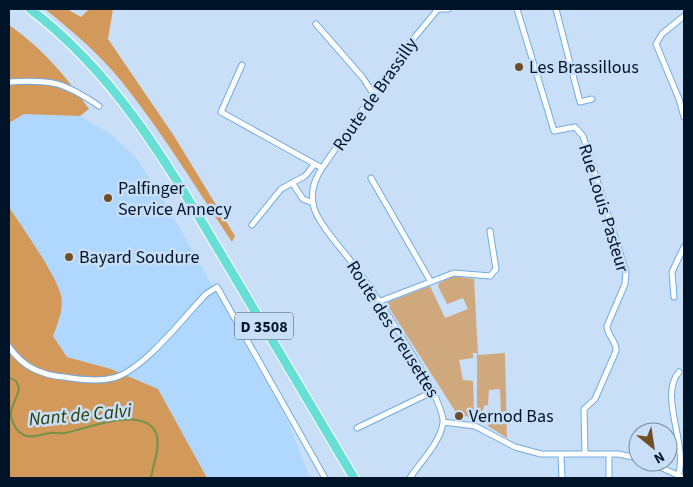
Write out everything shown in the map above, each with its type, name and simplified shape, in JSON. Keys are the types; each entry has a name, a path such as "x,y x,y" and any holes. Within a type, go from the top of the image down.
{"highway":[{"name":"D 3508","path":"30,9 77,49 100,72 141,125 184,192 354,478"}],"street":[{"name":"Route de Brassilly","path":"313,203 315,181 322,168 405,49 438,9 448,9"},
{"name":"Rue Louis Pasteur","path":"517,9 554,131 570,126 575,127 583,136 626,272 623,287 607,326 607,331 615,344 616,351 595,399 584,409 585,454"},
{"path":"556,9 580,102 592,99"},
{"path":"684,16 662,34 656,44 679,99 684,117"},
{"path":"316,24 363,78 374,95"},
{"path":"242,65 221,112 322,168"},
{"path":"9,82 35,80 67,85 99,106"},
{"path":"252,225 281,189 306,176 314,165"},
{"path":"371,178 431,282"},
{"path":"293,184 299,194 308,202 313,203"},
{"name":"Route des Creusettes","path":"313,203 318,216 378,302 434,391 443,412 443,422"},
{"path":"378,302 454,273 487,276 492,274 496,269 490,231"},
{"path":"674,297 672,272 684,246"},
{"path":"9,348 20,360 39,373 78,379 113,379 136,367 206,294 217,287 325,478"},
{"path":"678,476 682,462 671,394 675,377 679,372"},
{"path":"357,428 434,391"},
{"path":"410,478 438,437 443,422 475,426 511,446 527,451 561,455 609,454 628,457"},
{"path":"609,454 609,478"},
{"path":"561,455 562,478"},
{"path":"670,472 684,478"}],"shaded area":[{"path":"45,9 67,9 81,17 89,9 113,9 108,39 174,136 235,236 232,242 165,140 122,82 95,52"},
{"path":"9,25 53,63 89,109 80,116 24,114 9,123"},
{"path":"24,114 80,116 113,136 137,159 169,209 286,417 310,478 207,478 158,389 111,369 67,357 53,336 60,320 61,296 53,278 9,207 9,123"},
{"path":"9,207 45,262 61,295 61,311 53,336 67,357 111,369 158,389 207,478 9,478"},
{"path":"453,276 474,279 478,355 505,353 507,438 488,426 493,417 501,416 500,389 489,390 488,405 484,406 481,421 477,419 477,353 473,353 473,358 459,360 463,380 473,381 474,418 457,414 386,303 430,286 445,318 468,309 463,298 447,304 438,286 439,283"}],"waterway":[{"name":"Nant de Calvi","path":"9,377 16,381 19,388 11,413 14,425 21,434 34,436 65,433 101,423 129,419 142,421 151,426 158,441 151,478"}],"place":[{"name":"Les Brassillous","path":"519,67"},
{"name":"Palfinger Service Annecy","path":"108,198"},
{"name":"Bayard Soudure","path":"69,257"},
{"name":"Vernod Bas","path":"459,416"}]}
